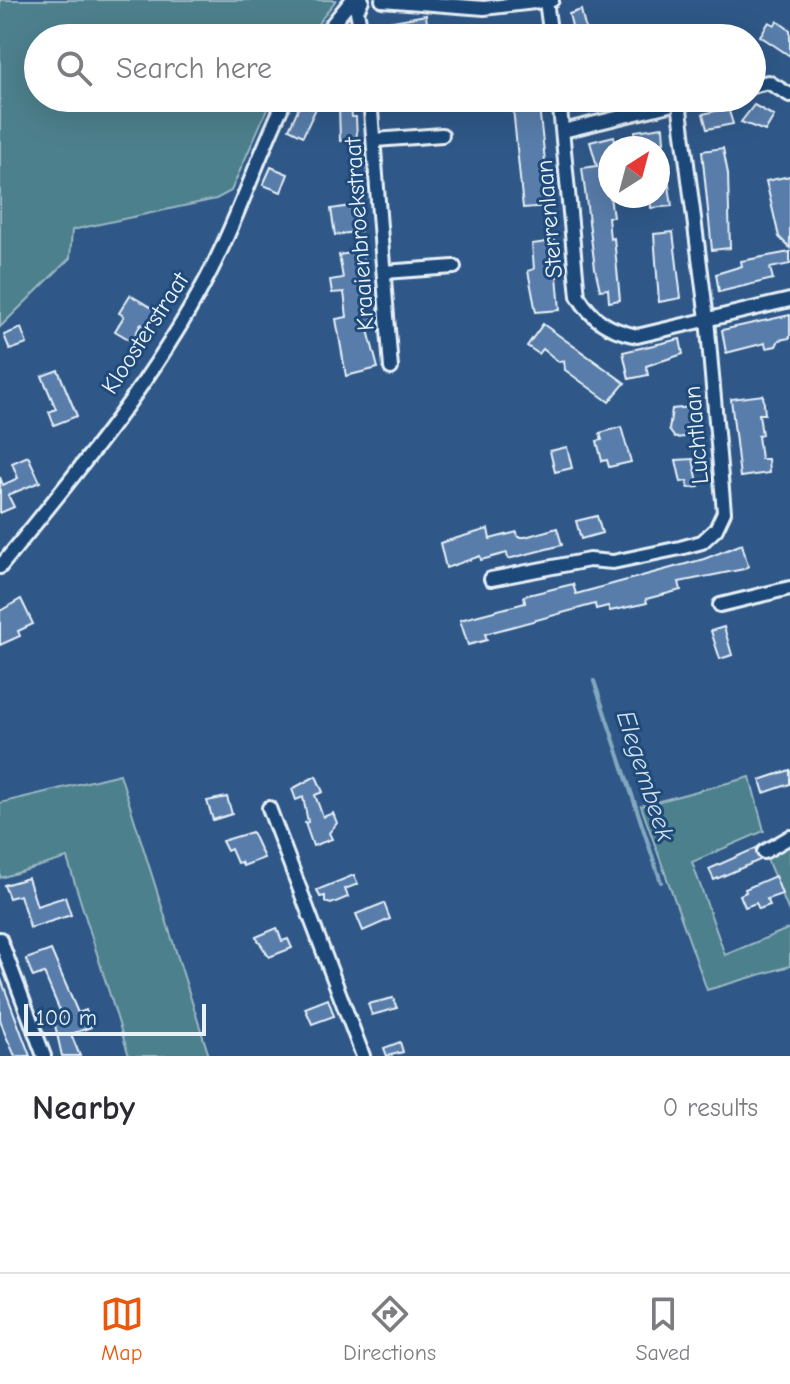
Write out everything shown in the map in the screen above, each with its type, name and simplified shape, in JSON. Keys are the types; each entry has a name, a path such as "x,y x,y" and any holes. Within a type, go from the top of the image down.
{"street":[{"path":"332,24 352,0"},
{"path":"359,24 357,11 362,0"},
{"path":"382,0 484,8 549,1 550,24"},
{"path":"766,82 790,95"},
{"name":"Kloosterstraat","path":"0,567 98,446 174,334 209,274 280,112"},
{"name":"Kraaienbroekstraat","path":"372,112 391,368"},
{"name":"Sterrenlaan","path":"561,112 578,296 590,315 613,331 637,336 790,300"},
{"path":"563,131 639,112"},
{"name":"Luchtlaan","path":"491,579 589,560 613,562 702,542 716,529 724,512 707,319 680,112"},
{"path":"375,140 442,135"},
{"path":"384,272 454,267"},
{"path":"720,605 790,588"},
{"path":"269,808 363,1056"},
{"path":"764,852 790,837"},
{"path":"0,939 44,1056"}],"green space":[{"path":"0,0 336,0 318,24 24,24 24,112 266,112 231,191 216,199 72,230 70,258 0,327"},
{"path":"120,774 209,1056 129,1056 67,858 0,878 0,803"},
{"path":"750,777 764,831 692,862 725,955 790,928 790,966 707,990 641,806"},
{"path":"790,844 790,914 766,857"}],"building":[{"path":"581,10 584,24 572,24 569,14"},
{"path":"426,15 427,24 376,24"},
{"path":"777,21 790,30 790,56 766,40 766,27 769,22 775,25"},
{"path":"297,112 314,112 303,136 289,129"},
{"path":"339,112 352,112 352,117 356,117 357,140 340,141"},
{"path":"513,112 540,112 550,206 523,208"},
{"path":"729,112 733,124 707,129 703,114"},
{"path":"749,112 766,112 774,116 765,131 741,122"},
{"path":"663,127 664,136 635,136 635,131"},
{"path":"598,140 598,208 612,208 613,217 608,217 610,239 614,238 620,300 609,302 608,289 600,290 595,268 582,168 597,166 590,142"},
{"path":"723,148 728,174 730,248 712,250 702,151"},
{"path":"271,167 288,174 281,192 263,185"},
{"path":"790,176 790,248 779,237 766,181"},
{"path":"357,205 361,231 335,235 331,209"},
{"path":"673,232 681,298 659,302 654,234"},
{"path":"554,241 560,310 536,312 528,271 534,269 532,244"},
{"path":"362,251 364,264 360,265 367,313 371,312 375,329 368,330 378,368 346,376 336,319 347,317 344,292 332,293 330,280 343,278 339,255"},
{"path":"790,252 790,264 770,268 773,279 719,292 716,274 742,266 741,261"},
{"path":"130,295 157,311 147,328 141,324 132,341 115,331 124,316 119,313"},
{"path":"790,315 790,338 779,340 776,346 766,348 765,343 726,353 722,330"},
{"path":"543,324 625,383 609,402 565,370 564,361 559,362 543,349 539,354 527,346"},
{"path":"21,328 27,344 10,350 4,335"},
{"path":"680,339 683,354 646,366 648,375 629,379 623,352"},
{"path":"58,370 77,416 54,425 49,412 56,409 42,376"},
{"path":"763,395 765,414 759,414 762,435 758,436 761,459 768,459 769,473 740,477 731,399"},
{"path":"691,407 694,436 675,438 669,430 672,409"},
{"path":"621,427 631,462 609,467 607,460 602,461 597,441 602,440 600,433"},
{"path":"567,447 572,468 555,472 550,451"},
{"path":"28,456 40,482 8,495 14,507 0,513 0,477 3,485 18,478 12,463"},
{"path":"693,459 699,487 688,488 687,481 681,482 676,460"},
{"path":"597,516 602,533 581,539 576,521"},
{"path":"557,528 562,545 508,559 507,553 481,560 480,556 446,568 440,543 488,529 490,539 517,532 518,537 525,537"},
{"path":"742,544 748,566 744,569 679,582 681,590 646,599 647,603 610,611 608,606 596,609 595,604 485,634 487,640 468,645 460,620 525,603 524,596 573,584 576,594 704,559"},
{"path":"21,599 33,624 18,631 20,636 0,645 0,611"},
{"path":"724,627 732,655 720,659 711,631"},
{"path":"790,770 790,784 764,793 760,780"},
{"path":"316,776 323,792 315,795 323,817 333,813 337,823 329,833 332,839 313,846 305,823 308,822 303,797 296,800 292,789"},
{"path":"227,797 232,814 213,820 207,801"},
{"path":"252,832 264,858 243,866 241,862 237,863 231,849 227,851 222,841"},
{"path":"756,848 760,860 714,880 709,869"},
{"path":"354,875 358,884 345,889 348,897 331,904 325,902 325,896 320,897 317,890"},
{"path":"775,876 782,894 767,899 770,905 759,909 756,903 745,907 740,895 746,892 745,889"},
{"path":"28,878 37,906 65,897 71,915 30,928 20,895 9,898 4,885"},
{"path":"384,903 390,919 363,931 356,914"},
{"path":"277,928 282,941 288,939 292,948 269,957 256,937"},
{"path":"51,950 78,1013 86,1010 91,1027 71,1034 80,1056 62,1056 54,1021 63,1018 44,973 33,977 26,959"},
{"path":"0,979 30,1056 15,1056 5,1034 0,1019"},
{"path":"393,998 397,1008 372,1015 368,1004"},
{"path":"328,999 334,1016 312,1024 305,1008"},
{"path":"400,1042 403,1052 387,1056 384,1048"}],"waterway":[{"name":"Elegembeek","path":"594,681 661,882"}]}
